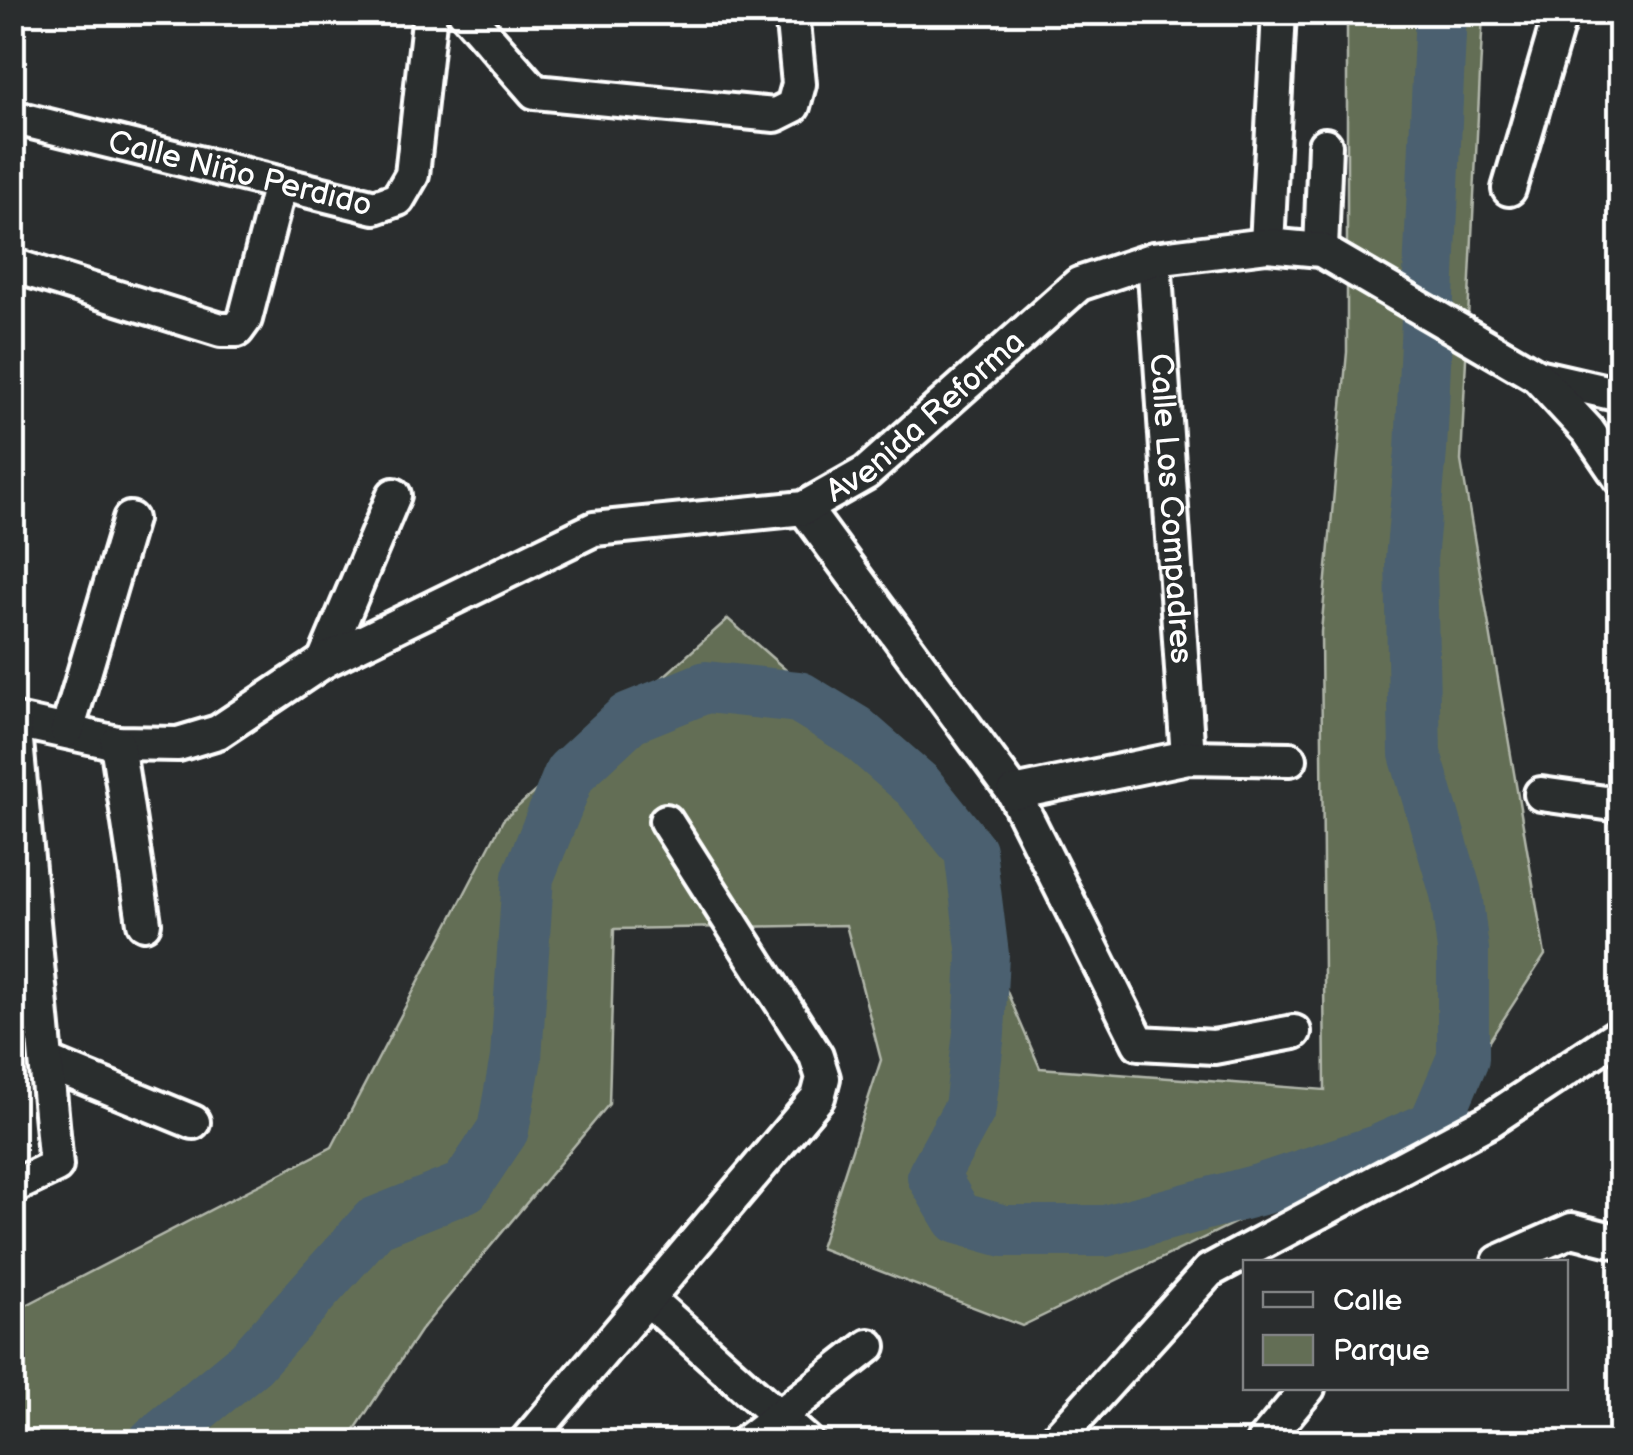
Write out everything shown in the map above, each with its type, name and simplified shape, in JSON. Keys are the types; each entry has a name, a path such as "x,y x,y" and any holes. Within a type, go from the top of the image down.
{"street":[{"name":"Calle Niño Perdido","path":"12,117 375,208 398,198 412,175 430,12"},
{"path":"465,12 535,92 775,114 792,106 799,84 792,12"},
{"path":"1267,245 1278,12"},
{"path":"1509,189 1561,12"},
{"path":"1321,250 1325,145"},
{"path":"12,266 221,330 237,330 245,319 280,184"},
{"name":"Avenida Reforma","path":"14,720 118,744 178,744 218,732 324,661 594,528 804,508 866,473 1079,284 1154,259 1267,245 1321,250 1537,376"},
{"name":"Calle Los Compadres","path":"1154,259 1188,757"},
{"path":"1537,376 1620,395"},
{"path":"1537,376 1588,431 1620,478"},
{"path":"324,661 394,496"},
{"path":"804,508 1014,794 1139,1043 1214,1047 1294,1032"},
{"path":"67,731 130,519"},
{"path":"12,1187 56,1166 14,720"},
{"path":"118,744 144,923"},
{"path":"1014,794 1188,757 1290,759"},
{"path":"1541,794 1620,805"},
{"path":"526,1442 818,1097 823,1078 816,1056 666,820"},
{"path":"1054,1442 1209,1271 1490,1121 1620,1034"},
{"path":"49,1063 193,1122"},
{"path":"1504,1260 1572,1230 1620,1242"},
{"path":"649,1300 807,1442"},
{"path":"746,1442 869,1346"},
{"path":"1263,1442 1306,1390"}],"green space":[{"path":"1347,13 1483,13 1461,461 1545,955 1434,1126 1022,1326 820,1248 881,1060 846,925 614,929 609,1104 420,1331 354,1431 331,1442 13,1442 13,1312 332,1147 503,820 728,619 918,786 1040,1068 1325,1090 1321,632 1347,352"}],"waterway":[{"path":"154,1442 251,1362 375,1223 465,1187 503,1130 516,1058 528,877 570,773 629,718 706,687 799,697 855,731 918,786 970,851 983,955 979,1033 970,1108 933,1176 958,1218 1004,1231 1105,1231 1262,1189 1377,1151 1434,1126 1463,1058 1463,950 1456,893 1415,754 1411,560 1421,451 1441,12"}]}
